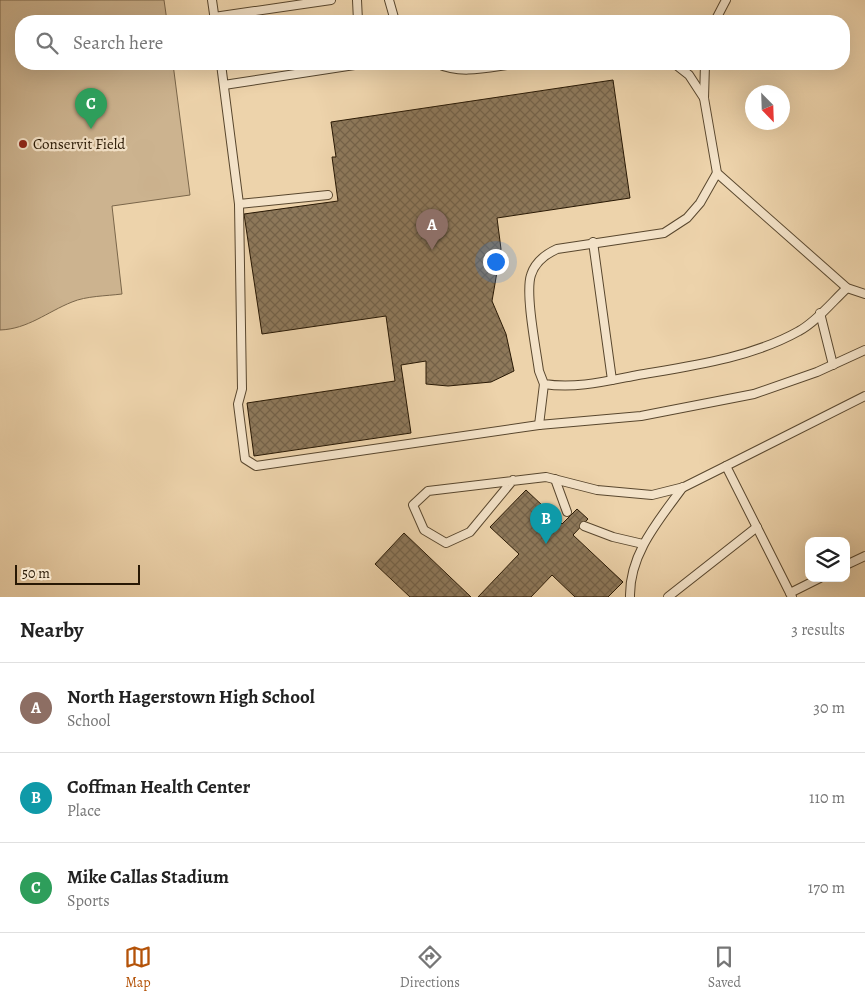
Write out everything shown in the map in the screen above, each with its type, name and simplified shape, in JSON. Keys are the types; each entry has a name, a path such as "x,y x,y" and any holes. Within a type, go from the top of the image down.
{"lane":[{"path":"212,0 214,15"},
{"path":"239,15 331,0"},
{"path":"357,0 358,15"},
{"path":"388,0 392,15"},
{"path":"718,15 726,0"},
{"path":"222,70 239,204 242,389 238,404 246,459 252,464 262,466 539,425 641,416 754,394 833,365 865,350"},
{"path":"224,85 322,70"},
{"path":"683,70 689,75 704,98"},
{"path":"705,70 704,98 718,173 847,288 865,294"},
{"path":"539,425 544,384 539,371 529,284 531,274 546,254 558,249 593,242 646,237 664,233 678,226 700,203 718,173"},
{"path":"239,204 328,195"},
{"path":"593,242 612,380"},
{"path":"544,384 574,386 612,380 702,364 747,351 802,330 847,288"},
{"path":"820,313 833,365"},
{"path":"513,480 470,532 446,543 424,530 413,505 428,491 513,480 546,477 597,490 652,495 684,487 865,396"},
{"path":"726,466 791,595 813,582"},
{"path":"555,479 567,512"},
{"path":"630,597 631,575 644,544 684,487"},
{"path":"584,526 613,537 644,544"},
{"path":"668,597 757,527"},
{"path":"850,563 865,556"}],"shaded area":[{"path":"0,0 164,0 166,15 15,15 15,70 174,70 190,195 112,206 122,294 78,300 20,327 0,330"}],"building":[{"path":"613,80 630,198 497,218 501,249 492,301 506,334 514,371 491,382 448,386 426,384 426,361 401,365 411,433 254,456 247,403 395,381 386,316 262,334 244,214 338,201 332,157 336,157 331,122"},
{"path":"526,490 562,524 577,509 588,519 573,535 623,582 608,597 575,597 552,575 531,597 478,597 519,554 490,527"},
{"path":"404,533 471,597 410,597 375,564"}],"place":[{"name":"Mike Callas Stadium","path":"91,129"},
{"name":"Conservit Field","path":"23,144"},
{"name":"North Hagerstown High School","path":"432,250"},
{"name":"Coffman Health Center","path":"546,544"}]}
